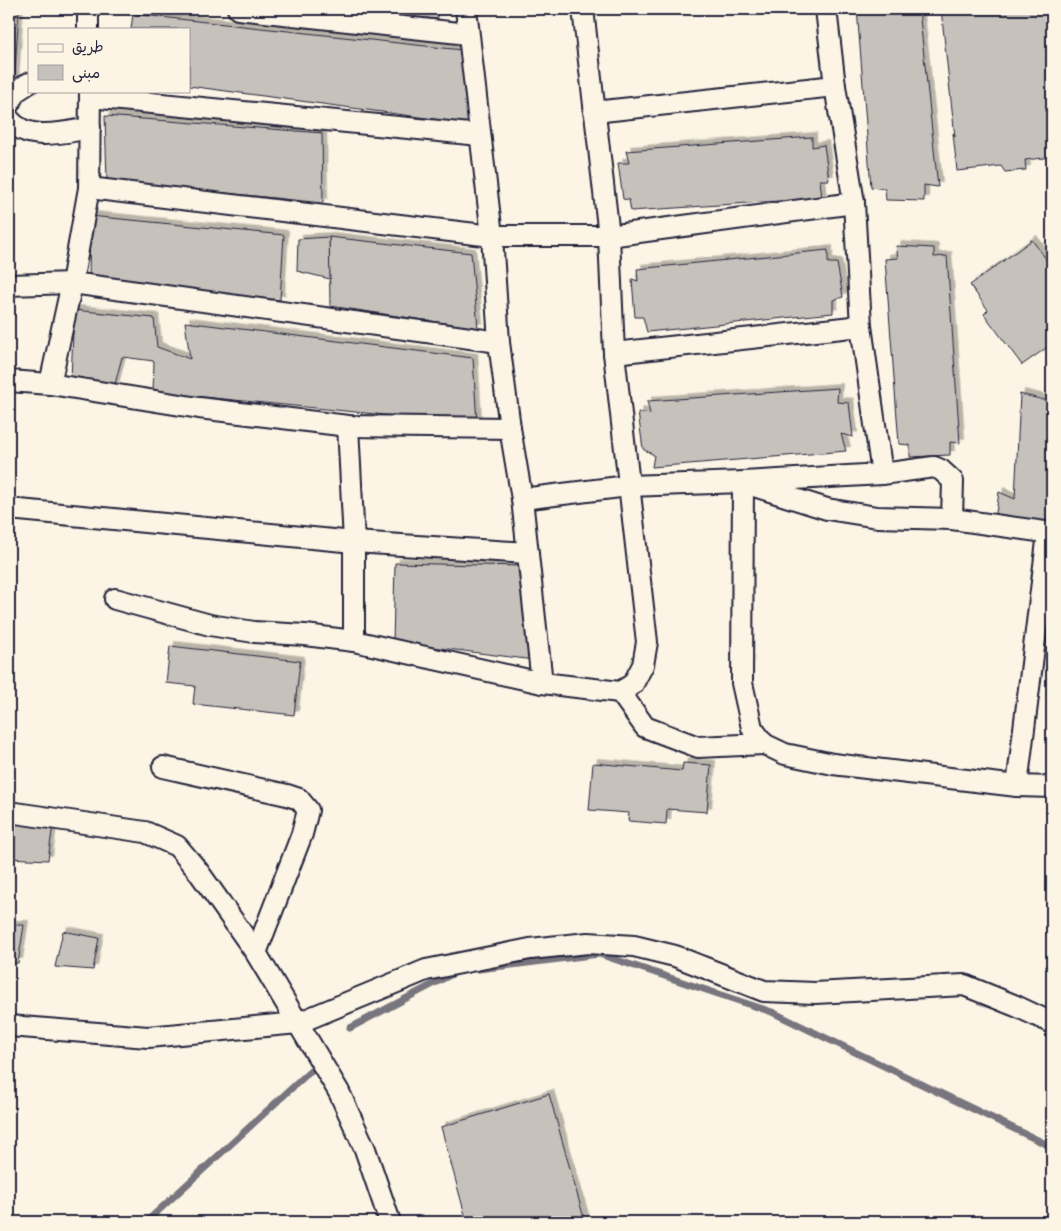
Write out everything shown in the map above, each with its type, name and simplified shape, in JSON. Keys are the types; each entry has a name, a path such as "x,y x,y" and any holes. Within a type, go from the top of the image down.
{"street":[{"path":"88,9 88,28"},
{"path":"238,9 468,34"},
{"path":"466,9 492,236 499,342 510,428 522,499 542,683"},
{"path":"115,599 210,625 254,632 305,635 354,641 542,683 620,692 633,684 643,665 647,642 614,353 609,236 583,9"},
{"path":"826,9 835,86 854,203 862,326 882,474"},
{"path":"9,104 15,92 28,84"},
{"path":"594,112 835,86"},
{"path":"50,384 72,284 90,188 90,94 480,135"},
{"path":"9,120 14,126 42,135 90,128"},
{"path":"90,188 492,236 609,236 854,203"},
{"path":"9,285 72,284 499,342"},
{"path":"614,353 862,326"},
{"path":"9,382 50,384 199,408 348,426 510,428"},
{"path":"348,426 354,542 354,641"},
{"path":"522,499 628,486 882,474 934,468 942,470 953,482 952,519"},
{"path":"743,482 827,509 877,518 952,519 1050,533 1017,786"},
{"path":"743,482 742,683 752,728 764,744 785,754 833,764 1017,786 1052,787"},
{"path":"9,509 354,542 528,552"},
{"path":"620,692 645,726 698,747 764,744"},
{"path":"163,767 287,794 299,799 308,810 302,834 256,953"},
{"path":"9,812 145,832 177,846 198,871 256,953 348,1109 365,1149 390,1222"},
{"path":"9,1026 148,1038 298,1023 426,970 530,949 588,943 634,946 675,956 764,991 815,993 964,986 1016,1006 1052,1024"}],"building":[{"path":"9,9 19,9 14,85 9,84"},
{"path":"367,9 437,9 438,19 368,13"},
{"path":"857,9 919,9 938,187 924,185 924,201 886,200 885,189 871,187"},
{"path":"941,9 1052,9 1052,157 1025,160 1026,170 1005,172 1001,166 957,171"},
{"path":"133,14 462,50 471,124 190,86 190,28 131,28"},
{"path":"105,116 322,133 323,203 107,181"},
{"path":"812,137 812,147 824,145 829,180 820,180 822,198 631,211 629,200 623,199 618,163 629,163 626,151"},
{"path":"90,216 284,235 280,300 89,280"},
{"path":"329,237 471,253 478,328 330,306"},
{"path":"329,237 330,279 297,271 298,239"},
{"path":"1032,240 1052,267 1052,344 1022,365 984,314 988,310 970,285"},
{"path":"896,246 934,248 934,257 947,256 960,443 950,442 950,455 910,457 910,445 899,444 885,259 898,258"},
{"path":"828,250 828,263 837,263 843,297 833,300 833,313 647,332 643,317 635,317 632,279 638,281 637,269"},
{"path":"74,310 154,318 157,347 190,359 185,322 473,358 477,424 153,392 154,361 122,357 114,388 71,379"},
{"path":"838,388 837,402 849,403 853,437 841,434 846,451 652,467 654,455 643,449 638,412 650,414 647,401"},
{"path":"1020,394 1052,402 1052,457 1048,476 1052,478 1052,524 995,520 999,492 1015,499"},
{"path":"395,563 522,566 534,660 393,642"},
{"path":"170,646 300,661 294,715 193,704 195,686 166,683"},
{"path":"593,763 682,771 683,763 711,765 707,812 667,809 666,824 628,821 629,813 589,810"},
{"path":"19,815 53,824 48,860 9,858 9,850"},
{"path":"9,925 24,925 18,963 9,963"},
{"path":"63,931 99,938 93,970 55,967"},
{"path":"549,1094 585,1222 467,1222 441,1127"}],"waterway":[{"path":"479,969 599,954 772,1012 1052,1147"},
{"path":"350,1028 456,972"},
{"path":"146,1222 317,1065"}]}
